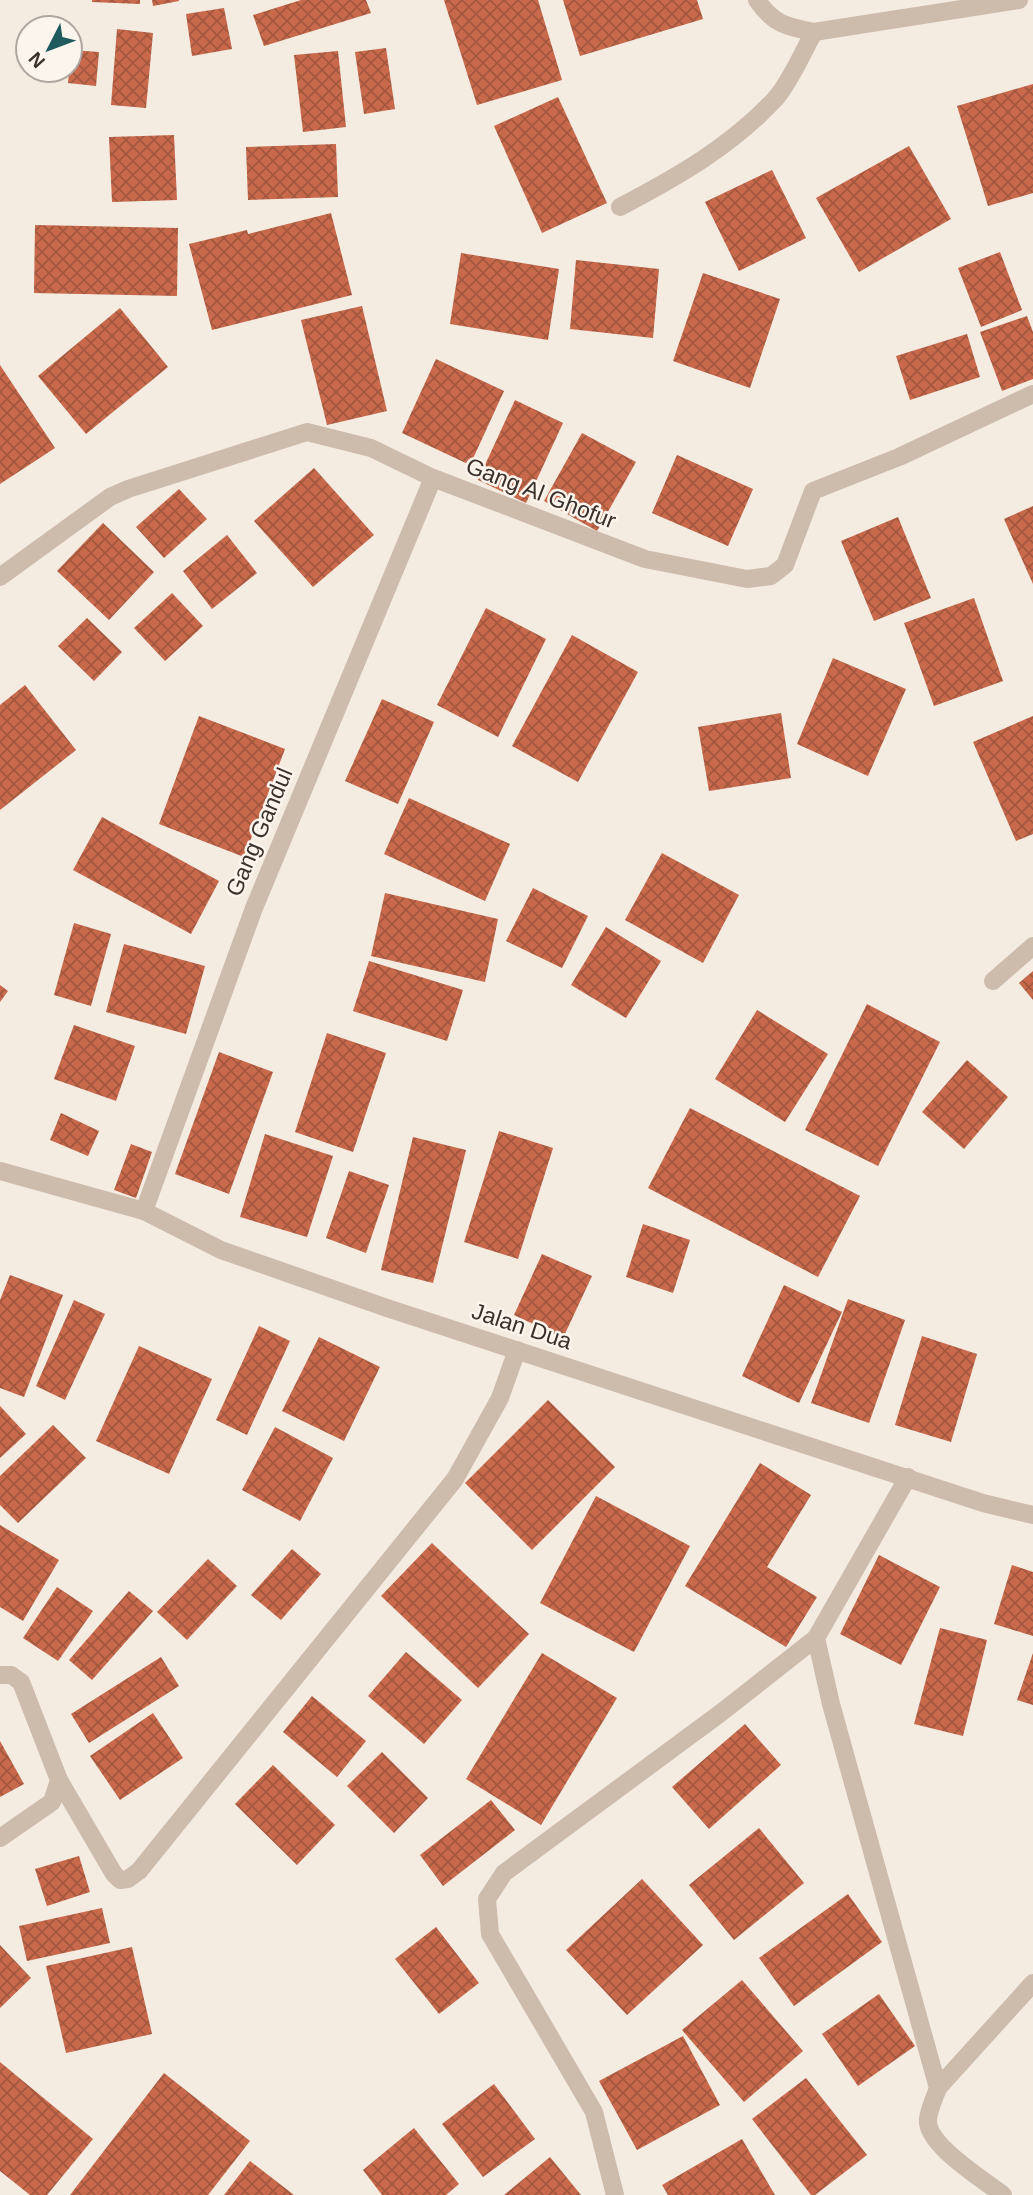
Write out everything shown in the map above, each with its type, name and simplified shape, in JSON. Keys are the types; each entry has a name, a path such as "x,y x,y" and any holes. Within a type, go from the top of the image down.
{"street":[{"path":"757,0 767,15 787,26 814,32 1019,0"},
{"path":"620,207 680,176 730,140 777,96 814,32"},
{"name":"Gang Al Ghofur","path":"0,577 110,497 307,432 371,448 433,478 645,559 747,579 771,576 785,565 813,491 899,457 1033,394"},
{"name":"Gang Gandul","path":"144,1211 254,908 433,478"},
{"path":"993,981 1033,946"},
{"name":"Jalan Dua","path":"0,1171 144,1211 221,1250 983,1503 1033,1515"},
{"path":"0,1675 11,1675 21,1682 59,1780 114,1874 120,1880 128,1880 139,1871 455,1479 500,1398 517,1350"},
{"path":"615,2195 594,2112 490,1934 487,1899 504,1873 722,1712 816,1638 908,1477"},
{"path":"816,1638 831,1704 938,2088"},
{"path":"0,1838 52,1802 59,1780"},
{"path":"1003,2195 947,2152 930,2131 928,2120 938,2088 1033,1983"}],"building":[{"path":"140,0 140,4 92,2"},
{"path":"152,0 179,0 179,1 153,6"},
{"path":"301,0 366,0 371,13 264,46 253,15"},
{"path":"444,0 538,0 562,80 477,105"},
{"path":"563,0 697,0 703,19 580,56"},
{"path":"224,8 232,49 192,56 186,14"},
{"path":"117,29 153,33 146,108 111,105"},
{"path":"386,48 395,109 364,114 355,52"},
{"path":"84,51 99,52 96,86 77,84 84,84"},
{"path":"338,51 346,127 303,132 294,55"},
{"path":"1033,84 1033,193 988,206 957,106"},
{"path":"558,97 607,203 542,233 494,126"},
{"path":"174,135 177,200 112,202 109,137"},
{"path":"336,144 338,197 248,200 246,147"},
{"path":"909,146 951,219 859,272 816,198"},
{"path":"772,170 806,238 739,271 705,202"},
{"path":"331,213 352,295 212,330 189,244 247,230 248,234"},
{"path":"35,225 178,228 177,296 34,293"},
{"path":"1000,252 1022,310 981,327 958,268"},
{"path":"461,253 559,269 548,340 450,324"},
{"path":"576,260 659,269 653,338 570,329"},
{"path":"703,273 780,299 750,388 673,361"},
{"path":"362,306 387,411 327,425 301,320"},
{"path":"120,308 168,367 86,434 38,376"},
{"path":"1027,316 1033,332 1033,379 1002,391 980,332"},
{"path":"967,334 980,377 910,400 896,356"},
{"path":"436,359 504,391 470,465 402,433"},
{"path":"0,365 55,448 0,484"},
{"path":"515,400 563,423 526,503 478,480"},
{"path":"582,433 636,462 597,531 544,501"},
{"path":"677,455 753,489 728,546 652,513"},
{"path":"314,468 374,535 313,587 254,521"},
{"path":"179,489 207,519 164,558 136,527"},
{"path":"1033,506 1033,584 1004,519"},
{"path":"898,517 931,598 874,621 841,541"},
{"path":"103,523 154,572 109,620 57,571"},
{"path":"227,535 257,573 212,609 183,571"},
{"path":"172,593 203,626 165,661 134,628"},
{"path":"974,598 1003,681 934,706 904,623"},
{"path":"486,608 546,639 498,737 437,705"},
{"path":"87,618 122,652 94,681 58,646"},
{"path":"572,635 638,672 578,782 512,746"},
{"path":"833,658 906,689 868,776 797,744"},
{"path":"25,685 76,750 0,810 0,705"},
{"path":"382,699 434,722 398,804 345,781"},
{"path":"781,713 791,778 709,791 698,727"},
{"path":"199,716 285,749 244,857 159,824"},
{"path":"1033,716 1033,834 1016,841 973,742"},
{"path":"409,798 510,844 485,901 384,854"},
{"path":"102,817 219,881 191,934 73,870"},
{"path":"662,853 739,895 703,963 625,920"},
{"path":"533,888 588,916 562,968 506,941"},
{"path":"385,893 498,919 485,982 371,956"},
{"path":"74,923 111,934 91,1006 54,995"},
{"path":"606,927 661,961 626,1018 571,985"},
{"path":"124,944 205,966 186,1034 106,1012"},
{"path":"369,961 463,990 447,1041 353,1011"},
{"path":"1033,971 1033,1000 1019,983"},
{"path":"0,985 8,991 0,1002"},
{"path":"867,1004 940,1042 878,1166 805,1130"},
{"path":"757,1010 828,1054 785,1122 715,1079"},
{"path":"74,1025 135,1046 116,1101 54,1079"},
{"path":"327,1033 386,1053 353,1152 295,1132"},
{"path":"219,1052 273,1072 229,1194 175,1174"},
{"path":"967,1060 1008,1097 964,1149 922,1112"},
{"path":"690,1108 860,1196 818,1277 648,1188"},
{"path":"61,1113 99,1131 88,1156 50,1140"},
{"path":"499,1131 553,1148 518,1259 464,1242"},
{"path":"265,1134 333,1156 307,1237 240,1217"},
{"path":"413,1137 466,1150 433,1283 381,1270"},
{"path":"131,1144 152,1152 136,1198 114,1190"},
{"path":"349,1171 389,1185 366,1253 326,1238"},
{"path":"643,1224 690,1240 673,1293 626,1277"},
{"path":"542,1254 592,1276 563,1338 514,1315"},
{"path":"10,1275 63,1295 24,1397 0,1388 0,1300"},
{"path":"784,1285 842,1312 799,1403 742,1376"},
{"path":"848,1299 905,1320 869,1423 811,1403"},
{"path":"74,1300 105,1314 65,1400 36,1386"},
{"path":"259,1326 290,1341 247,1435 216,1420"},
{"path":"922,1336 977,1354 951,1442 895,1425"},
{"path":"319,1337 380,1367 344,1441 282,1411"},
{"path":"139,1346 212,1379 169,1474 96,1441"},
{"path":"548,1400 615,1467 532,1550 465,1483"},
{"path":"0,1406 26,1434 0,1458"},
{"path":"53,1425 86,1458 18,1523 0,1505 0,1476"},
{"path":"275,1427 333,1458 300,1521 242,1490"},
{"path":"760,1463 811,1495 767,1567 817,1597 786,1647 685,1586"},
{"path":"596,1496 690,1546 634,1652 540,1603"},
{"path":"0,1525 59,1560 23,1621 0,1607"},
{"path":"432,1543 529,1634 478,1688 381,1596"},
{"path":"292,1549 321,1574 281,1620 251,1595"},
{"path":"879,1555 940,1587 901,1665 840,1634"},
{"path":"208,1559 237,1586 187,1640 157,1612"},
{"path":"1012,1565 1033,1572 1033,1636 994,1624"},
{"path":"57,1587 93,1611 58,1661 23,1638"},
{"path":"129,1591 153,1611 92,1680 69,1660"},
{"path":"940,1628 987,1640 963,1736 914,1724"},
{"path":"406,1652 462,1700 424,1744 368,1696"},
{"path":"542,1653 617,1698 541,1825 466,1779"},
{"path":"1033,1653 1033,1705 1017,1700"},
{"path":"161,1657 179,1686 89,1743 71,1714"},
{"path":"312,1696 366,1741 337,1777 283,1732"},
{"path":"153,1713 183,1758 120,1800 90,1756"},
{"path":"745,1724 781,1765 709,1829 672,1787"},
{"path":"0,1741 24,1784 0,1797"},
{"path":"382,1752 428,1798 394,1833 347,1786"},
{"path":"273,1765 335,1825 297,1865 235,1804"},
{"path":"491,1800 515,1830 443,1886 420,1855"},
{"path":"759,1828 804,1883 734,1940 689,1885"},
{"path":"79,1856 90,1892 47,1906 35,1869"},
{"path":"642,1879 703,1945 627,2015 566,1950"},
{"path":"848,1894 882,1942 794,2006 759,1958"},
{"path":"102,1908 110,1943 27,1961 19,1926"},
{"path":"436,1927 479,1983 439,2014 395,1959"},
{"path":"0,1945 31,1978 0,2008"},
{"path":"132,1947 152,2034 66,2053 46,1966"},
{"path":"742,1980 803,2051 744,2102 682,2030"},
{"path":"879,1994 915,2046 858,2086 822,2034"},
{"path":"683,2036 720,2105 637,2150 599,2081"},
{"path":"0,2062 93,2139 47,2195 30,2195 0,2171"},
{"path":"164,2073 250,2141 208,2195 70,2195"},
{"path":"806,2078 867,2155 815,2195 811,2195 752,2119"},
{"path":"494,2084 535,2139 483,2177 442,2124"},
{"path":"414,2128 459,2184 446,2195 382,2195 363,2170"},
{"path":"742,2139 775,2195 668,2195 662,2185"},
{"path":"550,2157 581,2195 504,2195"},
{"path":"250,2161 294,2195 224,2195"}]}
